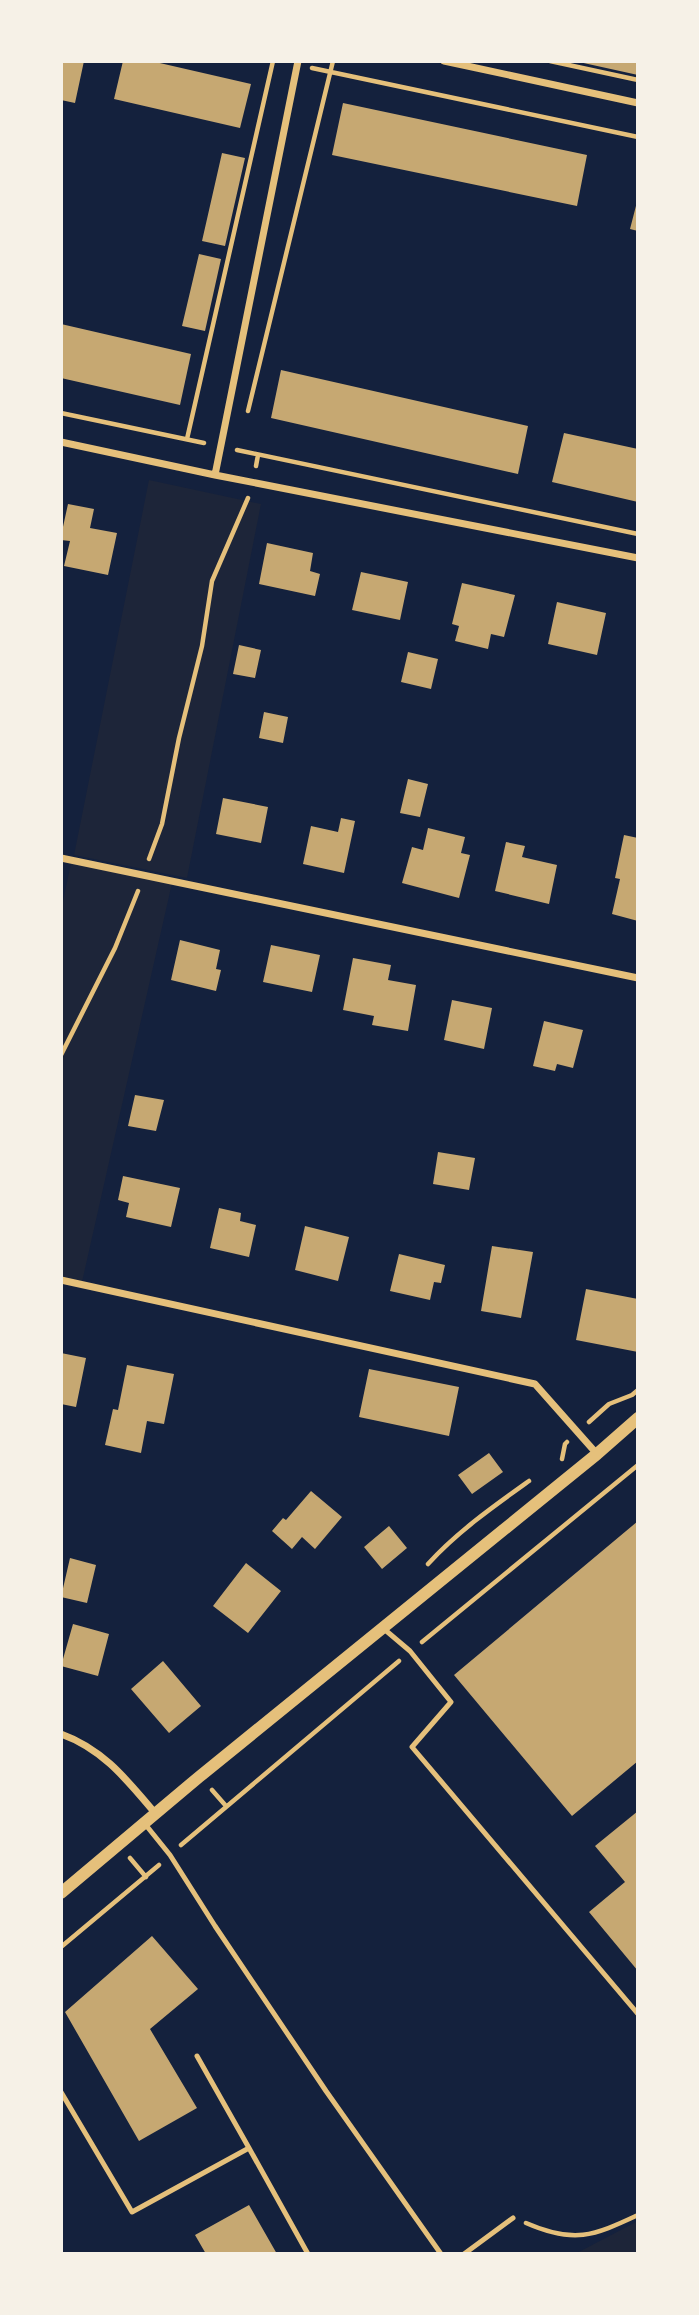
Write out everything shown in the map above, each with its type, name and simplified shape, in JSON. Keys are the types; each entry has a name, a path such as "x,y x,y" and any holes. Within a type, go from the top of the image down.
{"street":[{"path":"444,61 638,103"},
{"path":"215,475 298,63"},
{"path":"61,442 638,558"},
{"path":"61,858 638,978"},
{"path":"61,1280 535,1384 597,1454"},
{"path":"61,1892 638,1418"},
{"path":"61,1734 75,1739 111,1763 155,1813"}],"lane":[{"path":"382,1628 410,1651 451,1702 412,1747 638,2014"},
{"path":"144,1822 170,1855 326,2091 441,2254"},
{"path":"197,2056 309,2254"},
{"path":"61,2092 132,2212 249,2148"},
{"path":"464,2254 513,2218"}],"path":[{"path":"187,439 273,61"},
{"path":"245,422 333,61"},
{"path":"550,61 638,80"},
{"path":"298,63 638,137"},
{"path":"61,413 638,534"},
{"path":"242,443 242,451"},
{"path":"61,1055 115,948 162,824 179,738 202,646 212,581 250,494"},
{"path":"61,1947 410,1651 638,1465"},
{"path":"513,2218 550,2234 571,2237 592,2234 638,2215"}],"shaded area":[{"path":"149,480 261,504 187,878 74,855"},
{"path":"71,863 172,883 82,1282 61,1278 61,911"},
{"path":"638,2221 638,2254 575,2254"}],"building":[{"path":"61,61 84,61 75,103 61,100"},
{"path":"123,61 151,61 251,84 240,128 114,99"},
{"path":"638,61 638,75 579,62"},
{"path":"343,103 587,155 577,206 332,155"},
{"path":"222,153 245,158 225,246 202,241"},
{"path":"638,202 638,231 630,229"},
{"path":"199,254 221,259 205,331 182,326"},
{"path":"61,324 191,354 180,405 61,378"},
{"path":"281,370 528,426 518,474 271,418"},
{"path":"564,433 638,449 638,502 552,482"},
{"path":"68,504 94,509 90,528 117,533 108,575 64,566 70,541 61,540 61,536"},
{"path":"267,543 313,553 310,571 320,574 315,596 259,584"},
{"path":"361,572 408,582 400,620 352,610"},
{"path":"462,583 515,595 504,637 491,634 488,649 455,641 459,626 452,624"},
{"path":"557,602 606,613 597,655 548,644"},
{"path":"239,645 261,650 255,678 233,674"},
{"path":"408,652 438,659 431,689 401,682"},
{"path":"264,712 288,717 283,743 259,738"},
{"path":"408,779 428,784 420,817 400,813"},
{"path":"223,798 268,807 261,843 216,834"},
{"path":"341,818 355,821 344,873 303,864 311,826 338,832"},
{"path":"428,828 465,837 461,853 470,855 459,898 402,883 412,847 423,850"},
{"path":"624,835 638,838 638,921 612,914 620,879 615,878"},
{"path":"506,842 525,846 522,857 557,865 549,904 495,891"},
{"path":"180,940 220,950 216,969 221,970 216,991 171,980"},
{"path":"271,945 320,955 312,992 263,982"},
{"path":"353,958 391,965 388,980 416,985 408,1031 372,1025 374,1016 343,1010"},
{"path":"452,1000 492,1008 484,1049 444,1040"},
{"path":"544,1021 583,1030 573,1068 557,1064 555,1071 533,1066"},
{"path":"135,1095 164,1100 156,1131 128,1126"},
{"path":"438,1152 475,1158 469,1190 433,1184"},
{"path":"123,1176 180,1188 171,1227 126,1217 129,1203 118,1200"},
{"path":"219,1208 241,1213 240,1221 256,1225 249,1257 210,1248"},
{"path":"305,1226 349,1237 338,1281 295,1270"},
{"path":"492,1246 533,1252 521,1318 481,1311"},
{"path":"399,1254 445,1265 441,1283 434,1282 430,1300 390,1291"},
{"path":"586,1289 638,1299 638,1352 576,1340"},
{"path":"61,1353 86,1358 76,1407 61,1404"},
{"path":"127,1365 174,1374 164,1424 147,1421 141,1453 105,1445 113,1409 118,1410"},
{"path":"369,1369 459,1387 449,1436 359,1417"},
{"path":"489,1453 503,1472 472,1494 458,1475"},
{"path":"311,1491 342,1517 315,1549 302,1537 292,1549 272,1531 283,1518 286,1520"},
{"path":"638,1521 638,1761 572,1816 454,1675"},
{"path":"389,1526 407,1548 382,1569 364,1547"},
{"path":"70,1558 96,1565 87,1603 61,1597"},
{"path":"246,1563 281,1591 248,1633 213,1606"},
{"path":"73,1624 109,1634 98,1676 61,1666"},
{"path":"163,1661 201,1706 169,1733 131,1689"},
{"path":"638,1811 638,1971 589,1912 625,1882 595,1846"},
{"path":"152,1936 198,1989 150,2029 197,2108 139,2141 65,2012"},
{"path":"249,2205 277,2254 206,2254 195,2235"}]}
